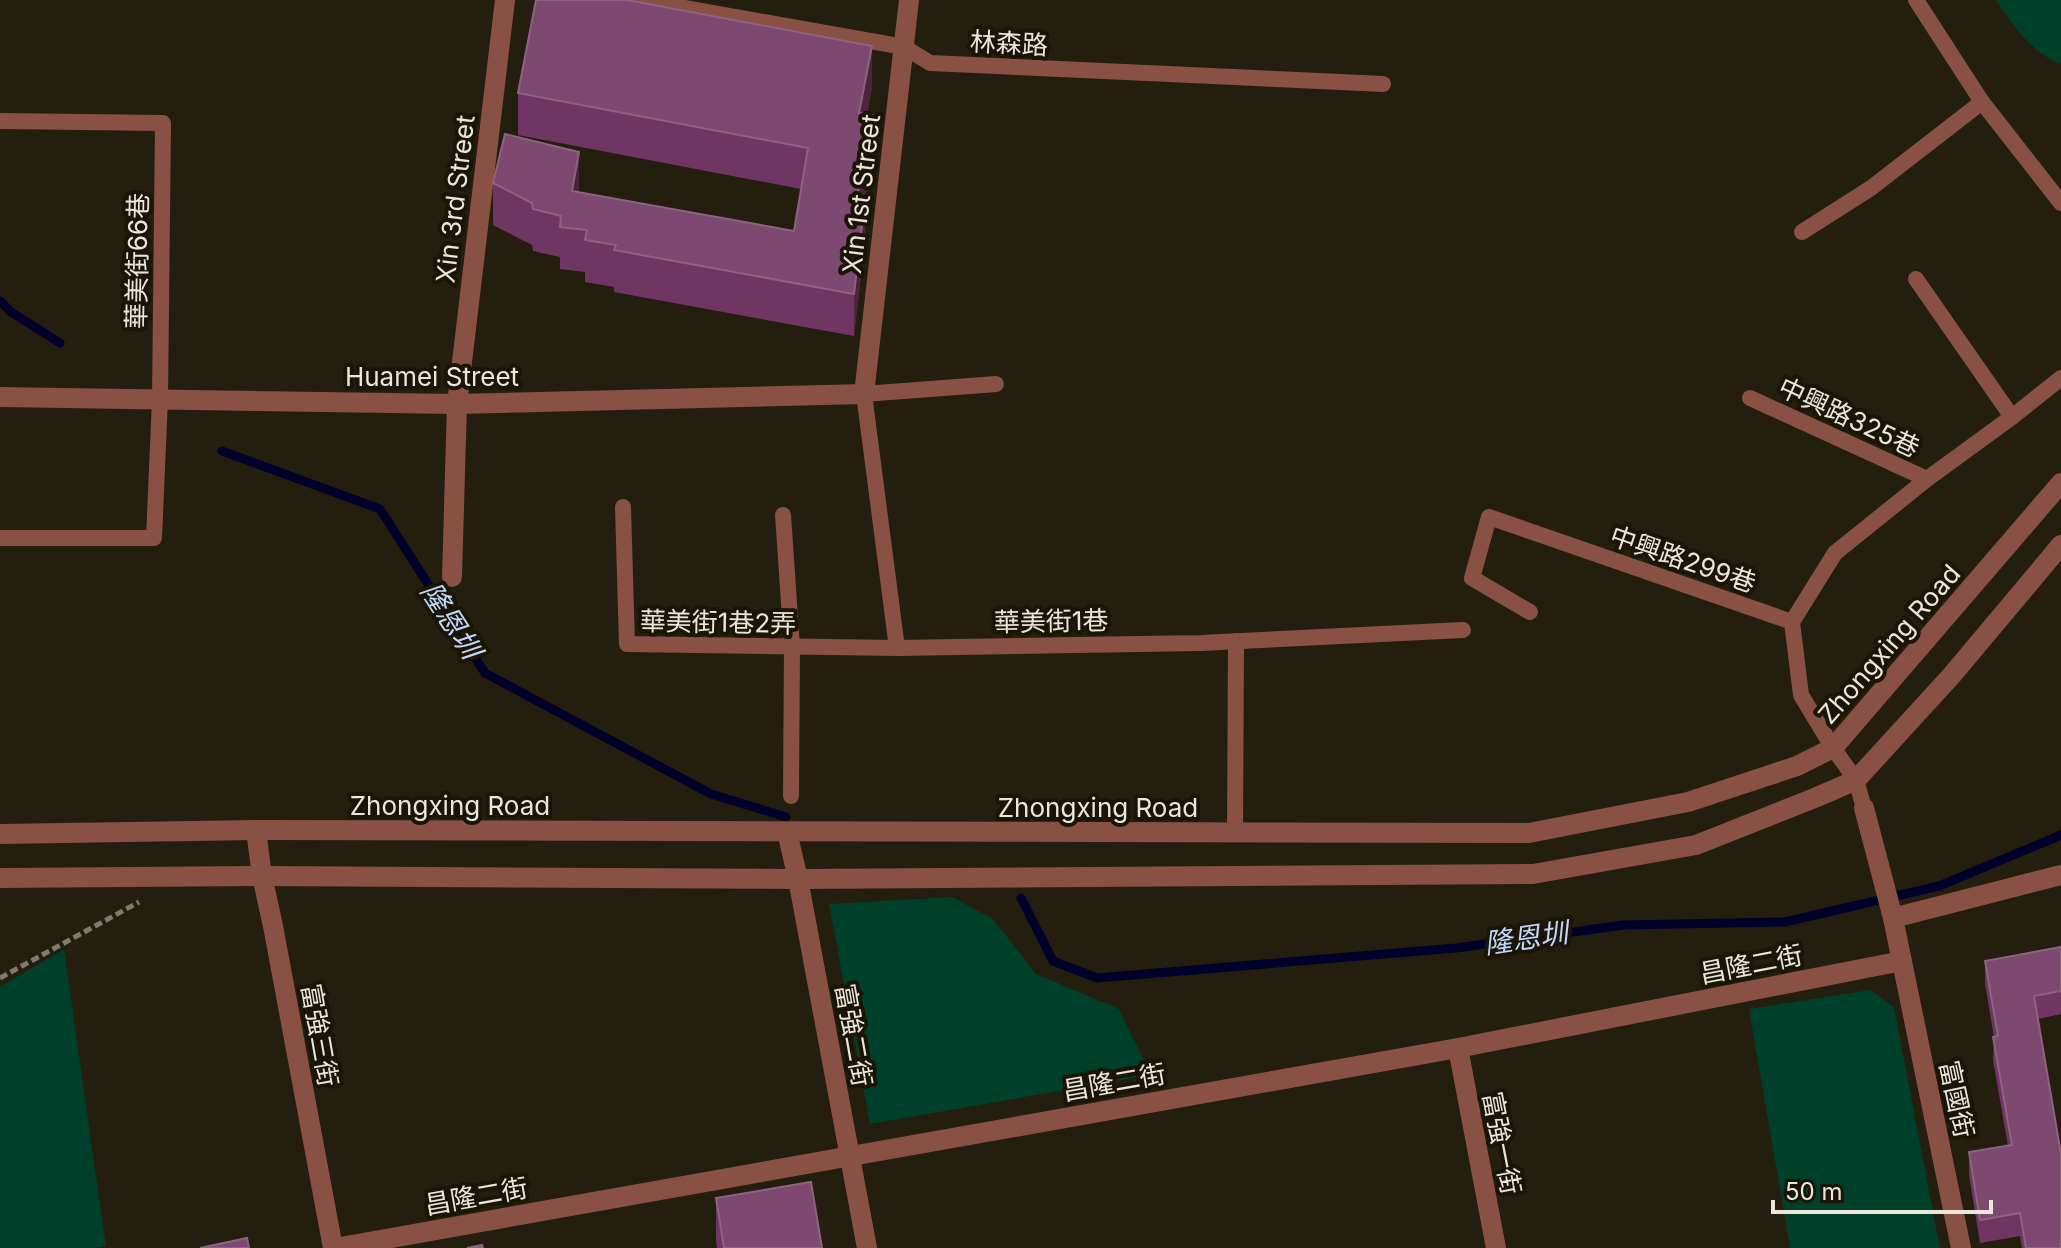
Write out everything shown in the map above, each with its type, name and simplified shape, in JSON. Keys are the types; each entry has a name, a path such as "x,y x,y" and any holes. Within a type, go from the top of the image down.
{"street":[{"name":"Xin 3rd Street","path":"452,577 457,404 505,0"},
{"name":"Xin 1st Street","path":"864,394 909,0"},
{"name":"Huamei Street","path":"0,397 457,404 864,394"},
{"name":"Zhongxing Road","path":"0,834 256,830 1529,833 1688,802 1797,766 1833,748 2061,483"},
{"path":"0,878 798,879 1533,874 1696,845 1856,780 1952,675 2061,545"},
{"name":"富國街","path":"1864,808 1892,914 1961,1248"},
{"name":"富強三街","path":"256,830 262,876 334,1248"},
{"name":"富強二街","path":"787,832 867,1248"},
{"path":"1892,914 2061,875"},
{"name":"昌隆二街","path":"334,1248 1458,1048 1902,961"},
{"name":"富強一街","path":"1458,1048 1496,1248"}],"lane":[{"name":"林森路","path":"640,0 904,47 930,63 1383,84"},
{"path":"1916,0 1982,102 2061,203"},
{"path":"1802,232 1871,188 1982,102"},
{"name":"華美街66巷","path":"0,121 163,123 160,399 154,538 0,538"},
{"path":"1916,279 2012,417"},
{"path":"1864,808 1856,780 1801,695 1792,622 1835,553 2061,378"},
{"path":"897,648 864,394 996,384"},
{"name":"中興路325巷","path":"1750,398 1927,479"},
{"name":"華美街1巷2弄","path":"623,507 627,644 897,648"},
{"path":"783,515 792,647 791,796"},
{"name":"中興路299巷","path":"1530,612 1472,578 1489,517 1792,622"},
{"name":"華美街1巷","path":"897,648 1236,641 1463,630"},
{"path":"1235,833 1236,641"}],"path":[{"path":"0,978 145,898"}],"green space":[{"path":"1996,0 2061,0 2061,64 2040,53 2016,29"},
{"path":"952,897 993,919 1036,974 1119,1009 1151,1075 870,1124 829,904"},
{"path":"64,949 106,1246 0,1248 0,987"},
{"path":"1870,990 1894,1007 1940,1248 1790,1248 1749,1009"}],"building":[{"path":"536,0 627,0 872,46 859,113 873,115 857,197 865,199 854,294 614,250 616,245 585,240 587,230 560,227 561,216 533,209 532,203 493,183 505,134 579,152 572,191 794,231 808,148 518,93"},
{"path":"2061,947 2061,991 2034,996 2061,1154 2061,1248 2026,1248 2020,1213 1980,1220 1969,1152 2012,1145 1993,1037 1998,1036 1985,961"},
{"path":"811,1182 822,1248 724,1248 716,1198"},
{"path":"247,1238 249,1248 200,1248"}],"waterway":[{"name":"隆恩圳","path":"0,301 11,312 60,343"},
{"name":"隆恩圳","path":"222,451 380,509 485,673 711,794 786,817"},
{"name":"隆恩圳","path":"1021,898 1053,961 1097,978 1456,948 1624,925 1785,922 1939,886 2061,835"}]}
